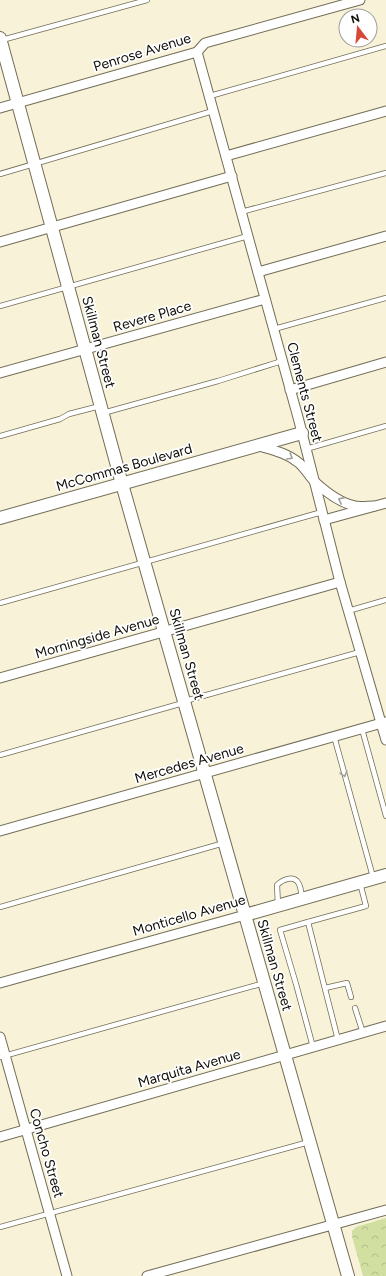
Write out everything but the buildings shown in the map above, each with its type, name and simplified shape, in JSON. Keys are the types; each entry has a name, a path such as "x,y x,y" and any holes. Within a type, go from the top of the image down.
{"main road":[{"name":"Skillman Street","path":"0,40 122,484 348,1276"},
{"name":"McCommas Boulevard","path":"0,518 302,433"},
{"name":"Monticello Avenue","path":"245,915 386,875"}],"street":[{"name":"Penrose Avenue","path":"0,108 198,52 205,43 360,0"},
{"name":"Clements Street","path":"198,52 302,433 340,582 383,722 386,740"},
{"path":"226,156 386,111"},
{"path":"0,242 232,176"},
{"path":"258,272 386,236"},
{"name":"Revere Place","path":"0,373 265,299"},
{"path":"290,390 386,362"},
{"path":"257,445 276,450 289,456 299,463 314,481 330,494 344,502 356,506 374,506"},
{"path":"323,516 386,503"},
{"name":"Morningside Avenue","path":"0,678 340,582"},
{"name":"Mercedes Avenue","path":"0,831 383,722"},
{"name":"Monticello Avenue","path":"0,983 245,915"},
{"name":"Marquita Avenue","path":"0,1137 386,1026"},
{"name":"Concho Street","path":"0,1037 3,1057 27,1130 67,1276"},
{"path":"147,1276 386,1210"}],"lane":[{"path":"0,40 147,0"},
{"path":"210,96 386,46"},
{"path":"0,174 214,111"},
{"path":"241,212 386,173"},
{"path":"0,306 248,236"},
{"path":"274,329 386,298"},
{"path":"0,436 60,419 69,414 102,409 218,380 282,361"},
{"path":"306,449 386,426"},
{"path":"0,603 145,562 323,516"},
{"path":"348,611 386,600"},
{"path":"0,755 361,652"},
{"path":"362,728 386,816"},
{"path":"334,736 373,878"},
{"path":"0,907 225,843"},
{"path":"278,905 277,886 281,881 288,879 294,879 299,883 303,898"},
{"path":"313,1047 280,930 366,906 360,882"},
{"path":"308,922 338,1040"},
{"path":"3,1057 265,983"},
{"path":"325,988 347,983 351,997"},
{"path":"355,1008 363,1033"},
{"path":"0,1227 310,1142"}],"green space":[{"path":"386,1218 386,1276 363,1276 352,1231 356,1227"}]}
